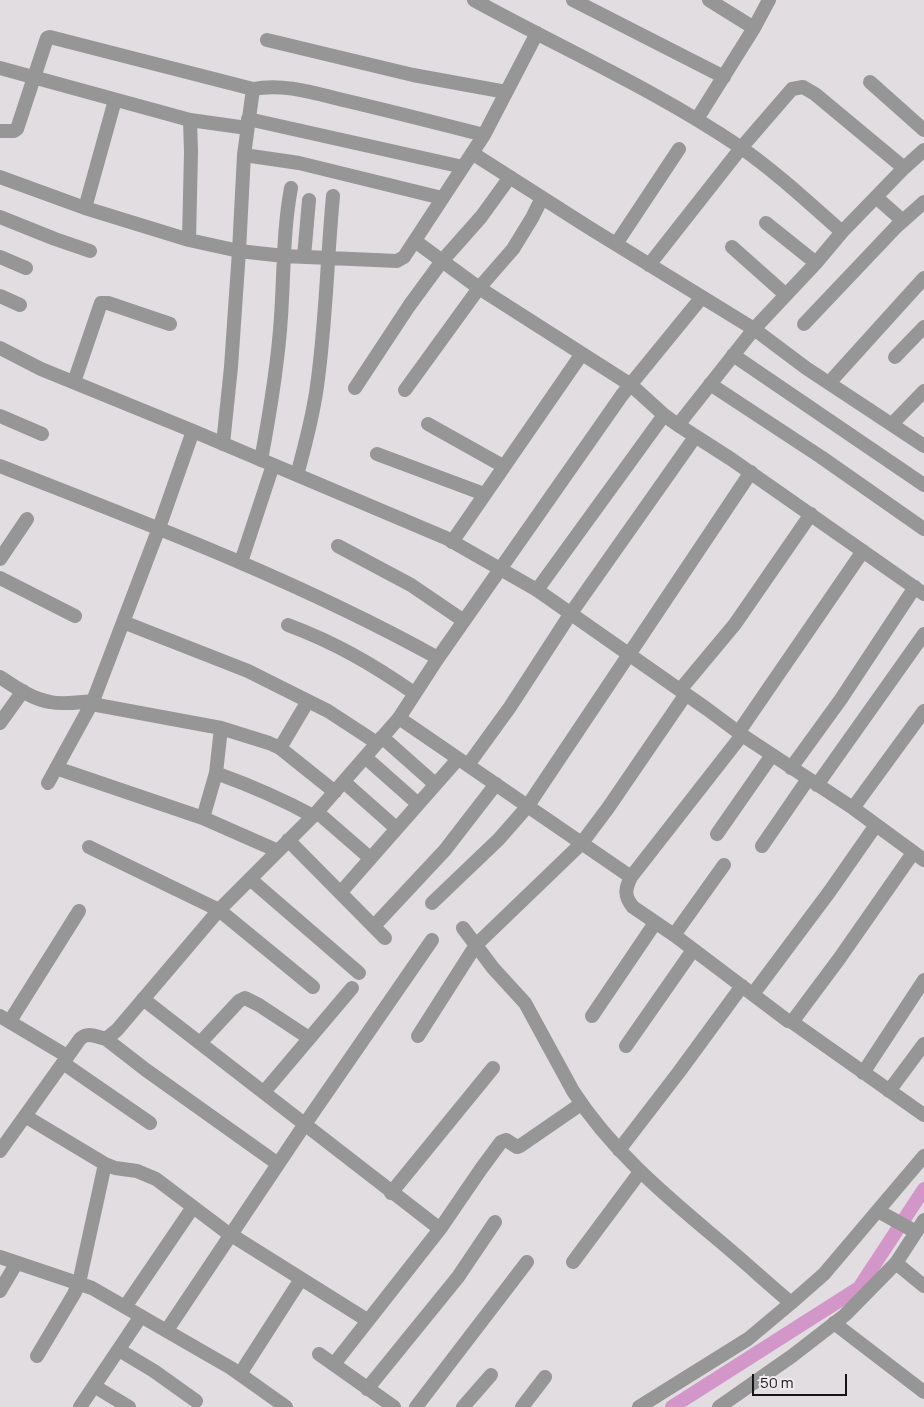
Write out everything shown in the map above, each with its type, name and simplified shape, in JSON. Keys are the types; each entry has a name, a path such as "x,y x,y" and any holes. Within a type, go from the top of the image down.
{"street":[{"path":"476,0 569,48 697,119 741,148 842,232"},
{"path":"573,0 724,77"},
{"path":"708,0 754,28"},
{"path":"697,119 754,28 769,0"},
{"path":"0,177 85,208 189,240 239,251 284,256 397,261 404,258 484,135 538,33"},
{"path":"0,130 14,131 17,129 50,36 253,89 283,87 370,106 484,135"},
{"path":"267,40 413,74 506,92"},
{"path":"0,68 190,120 247,124 463,167"},
{"path":"870,82 924,130"},
{"path":"648,264 741,148 789,92 798,87 804,87 815,94 904,168"},
{"path":"223,444 231,367 244,155 253,89"},
{"path":"85,208 115,100"},
{"path":"189,240 190,120"},
{"path":"616,244 679,149"},
{"path":"678,425 754,329 816,263 842,232 924,150"},
{"path":"472,153 754,329 829,383 924,446"},
{"path":"244,155 299,163 442,198"},
{"path":"355,388 409,306 442,261 481,217 510,177"},
{"path":"241,562 267,462 281,318 285,218 291,188"},
{"path":"297,475 307,440 317,388 324,330 332,196"},
{"path":"876,197 903,221"},
{"path":"405,390 479,288 521,238 542,198"},
{"path":"304,257 309,200"},
{"path":"804,324 903,221 924,202"},
{"path":"0,217 90,251"},
{"path":"766,223 816,263"},
{"path":"415,241 479,288 631,384 664,415 751,472 919,590 791,768"},
{"path":"732,247 786,295"},
{"path":"0,257 26,268"},
{"path":"829,383 924,278"},
{"path":"0,296 20,305"},
{"path":"106,1039 117,1030 220,910 340,787 399,718 414,693 500,568 631,384 702,297"},
{"path":"74,382 101,303 108,303 170,324"},
{"path":"895,357 924,327"},
{"path":"0,348 41,369 267,462 452,542 500,568 571,613 740,734 853,808 918,856 792,1022"},
{"path":"452,542 581,354"},
{"path":"733,355 924,485"},
{"path":"710,384 829,462 924,529"},
{"path":"892,424 924,391"},
{"path":"537,590 664,415"},
{"path":"0,416 42,434"},
{"path":"428,424 503,466"},
{"path":"48,783 94,701 193,431"},
{"path":"341,892 435,784 463,762 510,706 571,613 695,437"},
{"path":"377,454 484,494"},
{"path":"0,466 241,562 389,631 438,658"},
{"path":"432,903 499,839 527,807 751,472"},
{"path":"418,1036 476,945 580,844 608,808 683,692 734,624 810,514"},
{"path":"0,558 27,519"},
{"path":"338,546 410,585 464,621"},
{"path":"863,551 740,734 631,877 625,894 633,907 674,935 788,1021 924,1115"},
{"path":"0,578 75,616"},
{"path":"123,622 219,658 308,700 379,740 435,784"},
{"path":"288,625 357,656 414,693"},
{"path":"762,846 924,634"},
{"path":"0,677 23,691 49,702 94,701 97,705 221,728 269,743 280,748 340,787 396,828"},
{"path":"0,723 23,691"},
{"path":"280,748 308,700"},
{"path":"853,808 924,711"},
{"path":"399,718 580,844 631,877"},
{"path":"203,818 216,773 221,728"},
{"path":"717,834 772,755"},
{"path":"365,757 418,804"},
{"path":"56,768 203,818 278,851"},
{"path":"216,773 315,814 370,858"},
{"path":"374,926 445,850 496,784"},
{"path":"619,1150 679,1072 830,891 876,825"},
{"path":"288,840 385,938"},
{"path":"88,847 220,910 313,987"},
{"path":"674,935 724,865"},
{"path":"250,880 359,973"},
{"path":"79,911 5,1019 65,1059 150,1123"},
{"path":"592,1016 656,923"},
{"path":"463,928 493,968 525,1003 559,1068 582,1104 619,1150 680,1209 792,1303"},
{"path":"167,1330 305,1124 432,940"},
{"path":"626,1046 693,950"},
{"path":"862,1073 924,980"},
{"path":"264,1092 352,988"},
{"path":"200,1043 239,1001 245,998 309,1038"},
{"path":"143,999 440,1229"},
{"path":"0,1151 65,1059 80,1039 86,1035 106,1039 146,1070 278,1164"},
{"path":"889,1091 924,1044"},
{"path":"391,1192 493,1068"},
{"path":"334,1364 440,1229 480,1169 501,1142 506,1140 520,1146 582,1104"},
{"path":"24,1116 105,1164 114,1168 137,1171 156,1180 231,1235 368,1320"},
{"path":"639,1407 748,1339 792,1303 824,1274 924,1156"},
{"path":"37,1356 79,1283 105,1164"},
{"path":"573,1262 640,1172"},
{"path":"126,1307 193,1207"},
{"path":"878,1210 910,1229"},
{"path":"719,1407 792,1356 859,1301 896,1263 910,1229 924,1220"},
{"path":"367,1389 452,1283 495,1222"},
{"path":"0,1257 16,1264 92,1288 240,1374 286,1407"},
{"path":"416,1407 527,1262"},
{"path":"896,1263 924,1286"},
{"path":"0,1291 16,1264"},
{"path":"240,1374 301,1279"},
{"path":"80,1407 141,1316"},
{"path":"834,1323 924,1392"},
{"path":"119,1350 154,1371 196,1401"},
{"path":"319,1354 394,1407"},
{"path":"463,1407 491,1375"},
{"path":"522,1407 545,1377"},
{"path":"94,1386 129,1407"}],"waterway":[{"path":"672,1407 859,1288 924,1189"}]}
